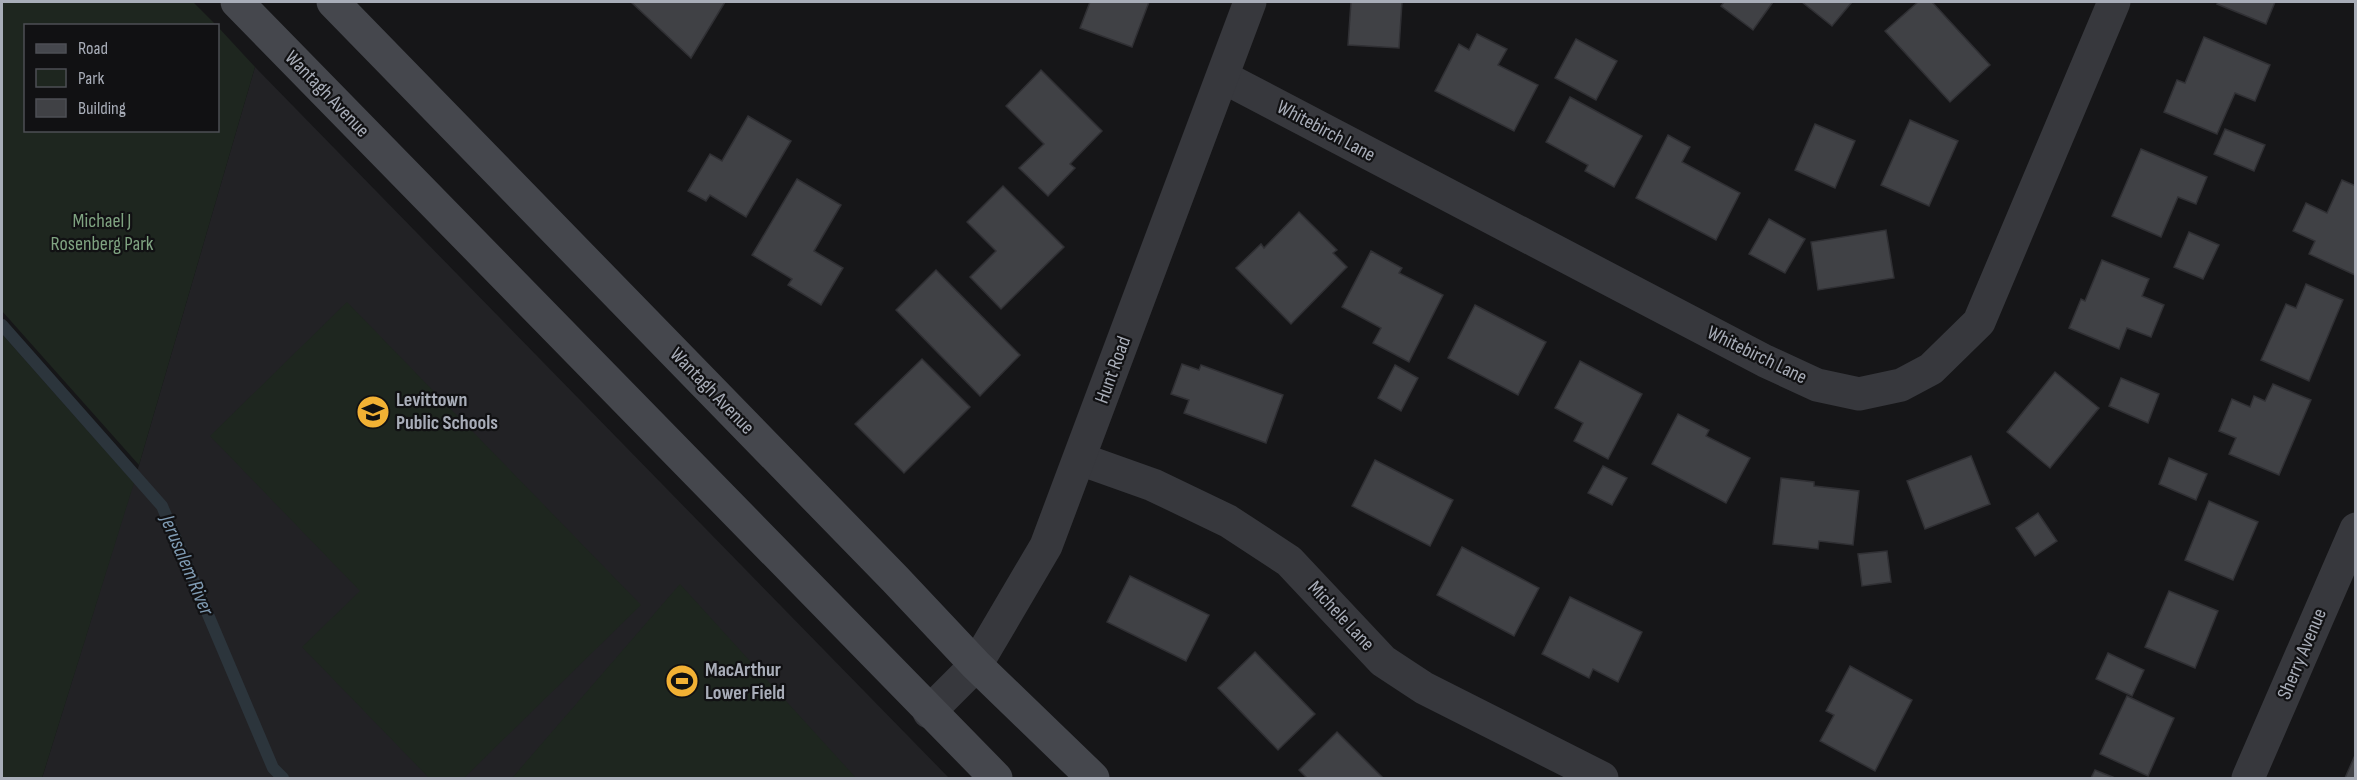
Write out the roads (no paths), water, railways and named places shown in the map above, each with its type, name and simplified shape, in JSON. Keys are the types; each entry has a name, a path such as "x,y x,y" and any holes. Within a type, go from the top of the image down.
{"main road":[{"name":"Wantagh Avenue","path":"237,2 996,778"},
{"name":"Wantagh Avenue","path":"333,2 976,665 1093,778"}],"street":[{"name":"Hunt Road","path":"929,712 976,665 1046,546 1250,2"},
{"name":"Whitebirch Lane","path":"1223,77 1765,361 1817,385 1859,394 1901,385 1932,369 1979,322 2114,2"},
{"name":"Michele Lane","path":"1080,459 1153,485 1228,521 1289,561 1383,661 1424,688 1602,778"},
{"name":"Sherry Avenue","path":"2248,778 2355,529"}],"waterway":[{"name":"Jerusalem River","path":"2,325 162,506 273,768 283,778"}],"place":[{"name":"Levittown Public Schools","path":"373,412"},
{"name":"MacArthur Lower Field","path":"682,681"}],"park label":[{"name":"Michael J Rosenberg Park","path":"102,232"}]}
